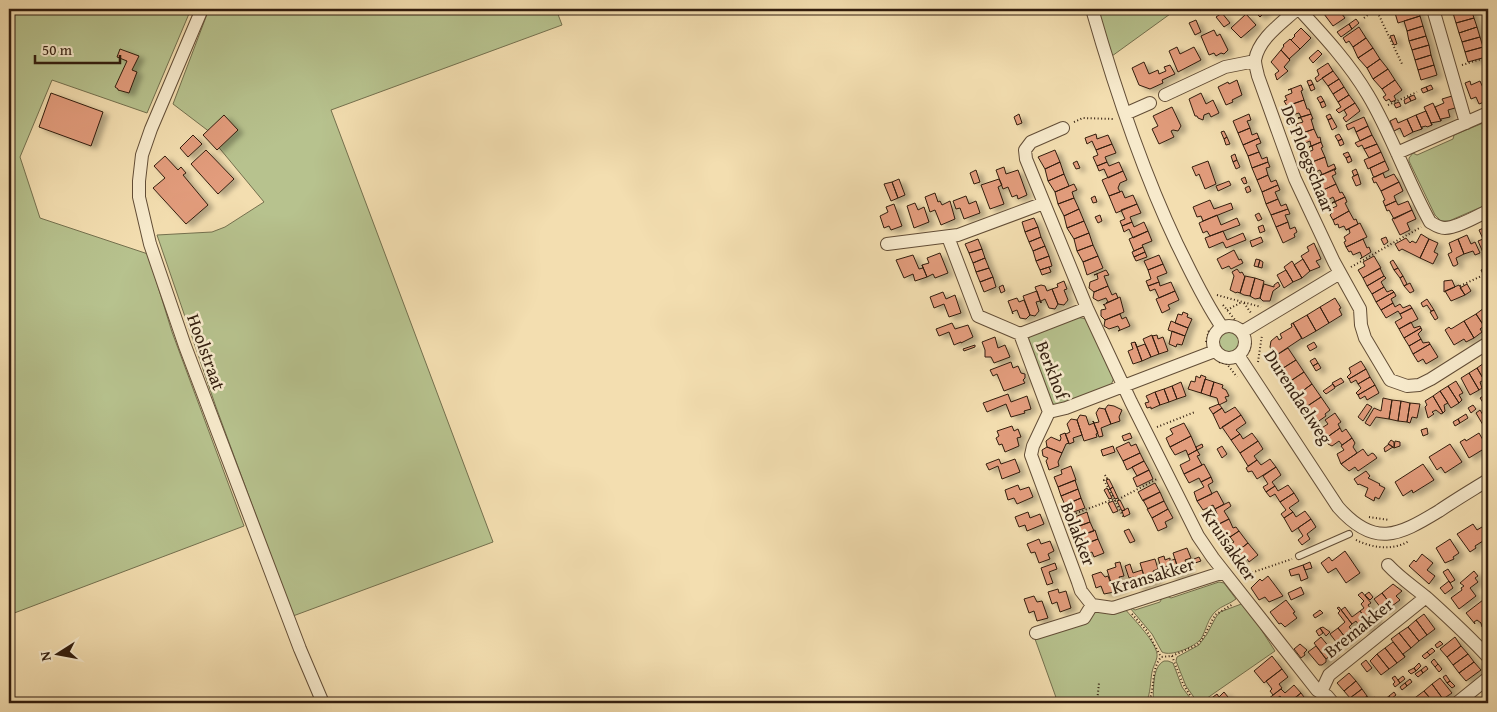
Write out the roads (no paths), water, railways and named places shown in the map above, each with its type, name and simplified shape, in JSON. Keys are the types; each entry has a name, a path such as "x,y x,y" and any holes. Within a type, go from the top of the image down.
{"street":[{"name":"Hoolstraat","path":"202,9 158,111 142,155 139,181 140,205 150,244 202,394 300,649 323,703"},
{"path":"1092,9 1124,114 1140,159 1163,214 1192,275 1222,327"},
{"path":"1165,96 1225,67 1255,61 1266,38 1298,9 1340,54 1363,87 1377,110 1430,222 1445,228 1488,211"},
{"path":"1433,9 1466,123"},
{"name":"De Ploegschaar","path":"1255,61 1264,94 1289,166 1340,273 1360,309 1362,331 1365,338 1390,380 1407,386 1419,385 1488,343"},
{"path":"1124,114 1150,102"},
{"path":"1397,153 1488,113"},
{"name":"Kruisakker","path":"1062,128 1031,142 1025,150 1026,159 1087,308 1146,432 1205,548 1317,690 1334,703"},
{"path":"886,244 948,238 1044,203"},
{"path":"948,238 978,316 1020,334"},
{"path":"1244,331 1340,273"},
{"name":"Berkhof","path":"1087,308 1020,334 1049,412 1066,408 1124,386"},
{"path":"1234,326 1244,331 1243,354 1233,358 1224,358 1215,351 1212,344 1214,335 1222,327 1234,326"},
{"path":"1124,386 1215,351"},
{"name":"Durendaelweg","path":"1243,354 1338,507 1357,525 1376,533 1399,532 1414,526 1488,480"},
{"name":"Bolakker","path":"1049,412 1033,446 1031,455 1082,591 1092,605"},
{"path":"1388,566 1464,631 1488,657"},
{"name":"Kransakker","path":"1092,605 1113,608 1227,576"},
{"name":"Bremakker","path":"1321,692 1329,675 1426,597"},
{"path":"1036,633 1084,618 1092,605"},
{"path":"1457,703 1488,678"}],"lane":[{"path":"1299,556 1337,541 1349,534"}]}
